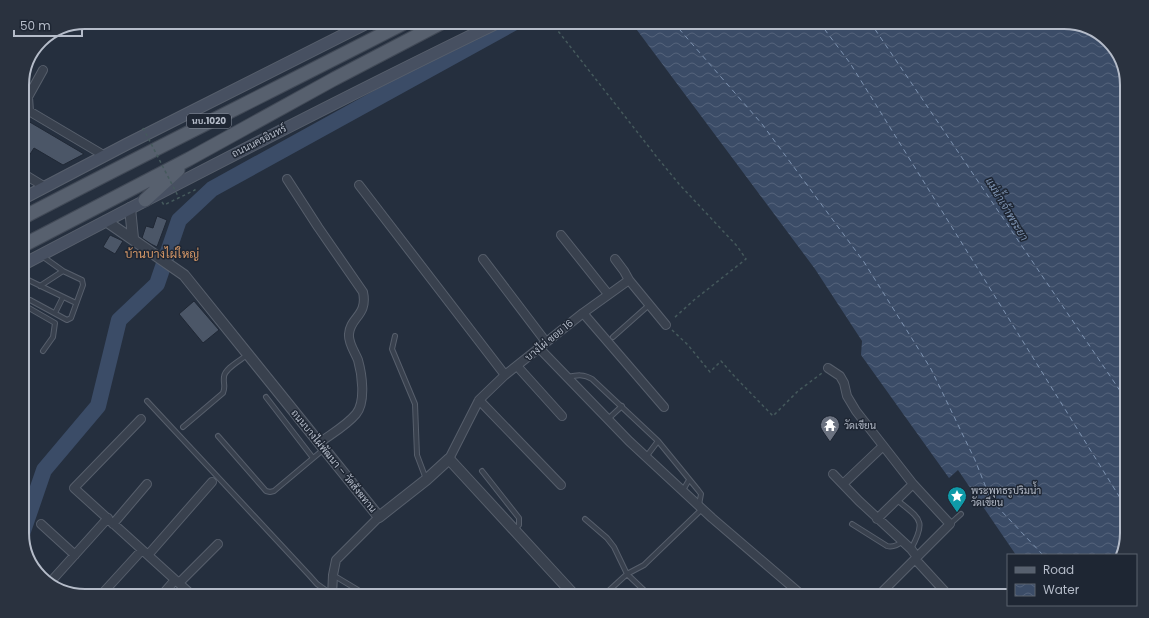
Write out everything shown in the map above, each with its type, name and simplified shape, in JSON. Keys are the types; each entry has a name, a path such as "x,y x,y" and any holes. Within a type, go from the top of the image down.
{"main road":[{"name":"นบ.1020","path":"29,195 355,29"},
{"name":"นบ.1020","path":"29,214 149,152 319,68 393,29"},
{"name":"ถนนนครอินทร์","path":"29,242 189,159 429,29"},
{"name":"ถนนนครอินทร์","path":"29,261 364,88 484,29"},
{"path":"146,200 189,159"}],"street":[{"path":"29,94 43,70"},
{"path":"29,111 104,156"},
{"path":"29,177 45,187"},
{"path":"286,179 363,292 365,301 362,309 351,326 349,333 349,340 357,359 363,380 361,403 357,413 322,446"},
{"path":"359,185 505,375"},
{"path":"130,208 133,238"},
{"name":"ถนนบางไผ่พัฒนา – วัดสังฆทาน","path":"106,221 133,238 184,275 379,517 426,480 449,459"},
{"path":"561,236 608,294"},
{"path":"483,259 546,342"},
{"path":"614,259 649,305 666,324"},
{"name":"บางไผ่ ซอย 16","path":"449,459 480,400 505,375 583,313 629,280"},
{"path":"583,313 664,408"},
{"path":"539,348 646,457 700,507 795,589"},
{"path":"517,366 562,416"},
{"path":"826,370 840,376 844,383 847,396 853,407 913,484 950,524 885,589"},
{"path":"480,400 561,485"},
{"path":"141,419 74,488 186,589"},
{"path":"843,484 882,446"},
{"path":"449,459 568,589"},
{"path":"833,474 877,519 911,549 916,558 943,589"},
{"path":"107,589 212,482"},
{"path":"54,578 74,555 147,484"},
{"path":"877,519 913,484"},
{"path":"332,589 335,563 338,558 379,517"},
{"path":"41,524 74,555"},
{"path":"168,589 218,544"}],"lane":[{"path":"30,300 69,320 83,282 82,280 62,271 41,255"},
{"path":"40,286 62,271"},
{"path":"29,280 76,303"},
{"path":"55,313 63,296"},
{"path":"613,337 649,305"},
{"path":"29,308 55,324 53,337 43,351"},
{"path":"395,336 392,349 415,404 417,455 426,480"},
{"path":"183,427 223,393 226,372 248,354"},
{"path":"568,378 578,375 587,375 592,379 658,442 700,494 700,507 644,565 627,574 611,589"},
{"path":"266,398 313,458"},
{"path":"147,401 309,576 323,589"},
{"path":"608,419 622,406"},
{"path":"218,436 266,491 270,492 274,491 313,458 322,446"},
{"path":"646,457 658,442"},
{"path":"482,471 519,518 519,525 514,531"},
{"path":"683,490 689,480"},
{"path":"897,500 919,520 919,535 911,549"},
{"path":"950,524 961,514"},
{"path":"584,519 607,538 614,548 627,574 643,589"},
{"path":"852,524 887,546 891,547 903,542"},
{"path":"333,575 356,589"}],"path":[{"path":"556,29 656,156 737,246 746,259 666,324 688,345 710,372 721,361 773,416 798,391 826,370"},
{"path":"143,128 179,198"},
{"path":"164,205 195,190"},
{"path":"982,505 991,500"}],"water":[{"name":"แม่น้ำเจ้าพระยา","path":"636,29 1064,29 1082,32 1095,38 1101,43 1111,54 1114,60 1120,81 1120,540 1115,554 1015,554 958,470 949,478 861,355 862,341 815,269"}],"building":[{"path":"29,122 84,154 63,165 34,148 29,156"},
{"path":"157,216 167,220 157,247 142,238 146,226 153,228"},
{"path":"110,235 123,241 115,254 103,247"},
{"path":"194,301 219,330 203,343 179,314"}],"waterway":[{"path":"29,514 44,470 98,406 119,320 157,284 179,220 212,189 502,29"}],"ferry route":[{"path":"679,29 762,124 864,262 931,369 975,460 991,500 1042,554"},
{"path":"824,29 850,63 1120,498"},
{"path":"875,29 1120,391"}],"place":[{"name":"วัดเขียน","path":"830,442"},
{"name":"พระพุทธรูปริมน้ำ วัดเขียน","path":"957,513"}],"district":[{"name":"บ้านบางไผ่ใหญ่","path":"162,253"}]}
